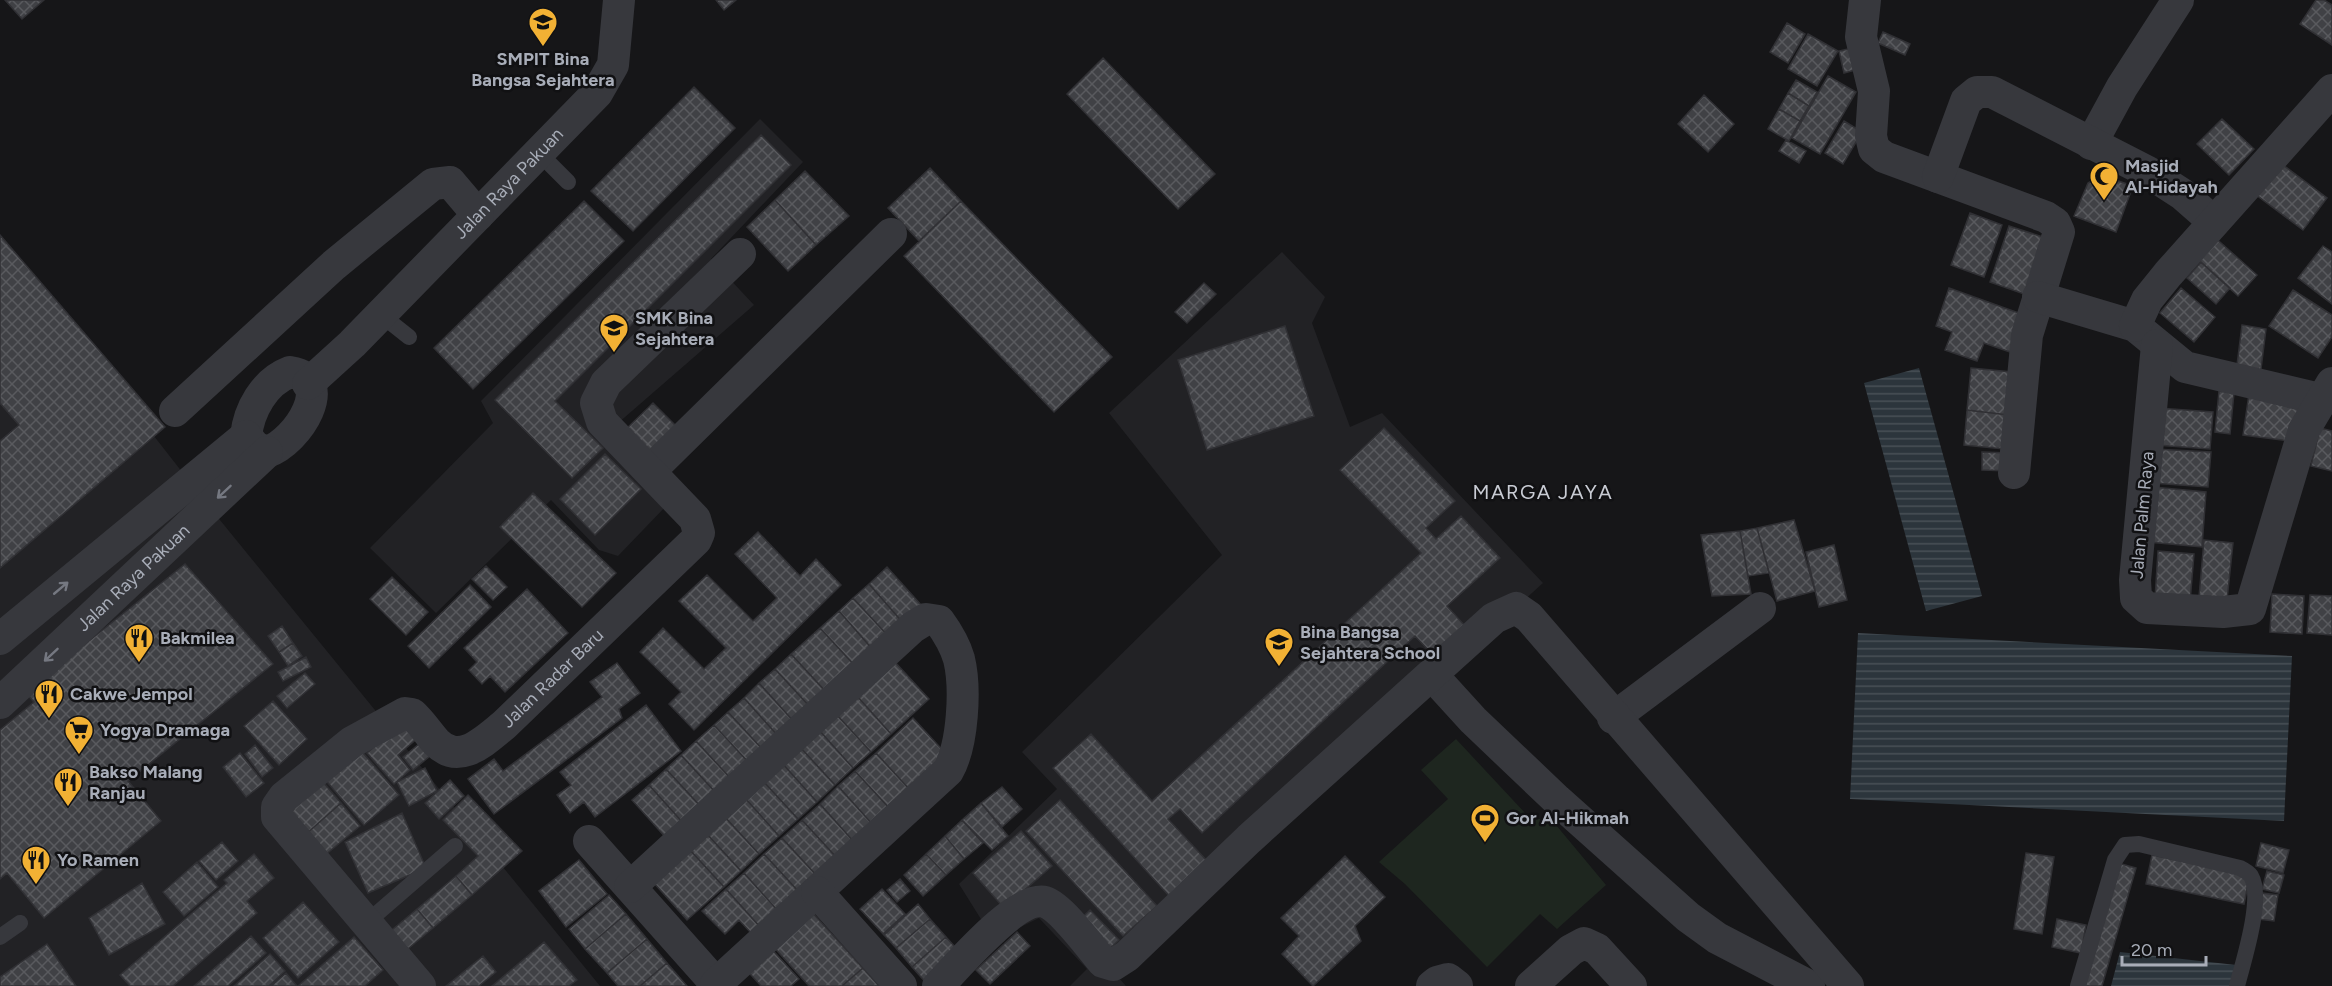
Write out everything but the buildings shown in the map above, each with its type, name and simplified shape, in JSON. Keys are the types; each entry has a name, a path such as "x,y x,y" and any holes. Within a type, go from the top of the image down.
{"street":[{"name":"Jalan Raya Pakuan","path":"304,378 352,344 597,93 613,65 619,0"},
{"path":"1865,0 1861,37 1874,91 1871,136 1874,149 1884,157 2055,223 2060,232 2027,335 2014,473"},
{"path":"2091,144 2122,87 2178,0"},
{"name":"Jalan Palm Raya","path":"2038,297 2146,336 2185,367 2326,391 2304,429 2250,609 2223,612 2147,608 2136,598 2135,580 2146,336 2147,300 2332,90"},
{"path":"1938,177 1966,101 1977,92 1992,92 2168,184 2214,222"},
{"path":"175,411 334,265 433,184 450,182 478,215"},
{"path":"650,471 891,234"},
{"name":"Jalan Radar Baru","path":"420,986 277,817 279,802 352,742 405,713 412,714 438,744 451,753 459,753 475,747 504,725 696,540 698,525 695,519 602,422 596,403 600,392 740,254"},
{"path":"290,372 304,378 311,397 303,425 281,446 256,444 254,405 282,375 290,372"},
{"name":"Jalan Raya Pakuan","path":"0,639 256,444"},
{"name":"Jalan Raya Pakuan","path":"0,703 256,444"},
{"path":"938,986 990,933 1027,904 1044,902 1056,909 1103,962 1113,965 1127,956 1249,839 1494,618 1516,608 1529,617 1613,718 1848,986"},
{"path":"1613,718 1760,608"},
{"path":"589,841 717,985 948,771 953,762 960,729 959,660 945,628 933,618 926,619 914,627 630,887"},
{"path":"1431,675 1473,720 1557,800 1688,917 1717,938 1809,986"},
{"path":"817,891 901,986"},
{"path":"1531,986 1571,950 1584,943 1597,949 1631,986"},
{"path":"1432,986 1448,980 1457,986"}],"lane":[{"path":"538,152 568,182"},
{"path":"381,314 409,337"},
{"path":"2078,986 2115,860 2126,845 2139,844 2240,868 2250,874 2255,889 2249,936 2237,986"},
{"path":"366,923 455,846"},
{"path":"0,937 20,923"}],"shaded area":[{"name":"SMK Bina Sejahtera","path":"760,119 803,162 711,259 754,305 617,424 668,504 618,556 599,550 551,500 436,613 370,548 493,423 481,401"},
{"path":"0,239 211,509 600,986 0,986"},
{"name":"Bina Bangsa Sejahtera School","path":"1282,252 1325,297 1312,323 1350,427 1382,413 1543,583 1291,813 1118,977 1126,986 1070,986 1087,969 1039,918 994,940 959,884 1057,789 1022,752 1222,555 1109,413"},
{"path":"1919,368 1982,596 1926,611 1864,383"},
{"path":"1858,633 2292,656 2284,821 1850,799"},
{"name":"Gor Al-Hikmah","path":"1456,739 1526,814 1556,825 1606,885 1557,929 1540,914 1487,967 1405,884 1379,862 1448,799 1421,770"},
{"path":"2120,952 2236,965 2231,986 2111,986"}],"place":[{"name":"SMPIT Bina Bangsa Sejahtera","path":"543,48"},
{"name":"Masjid Al-Hidayah","path":"2104,202"},
{"name":"SMK Bina Sejahtera","path":"614,354"},
{"name":"Bakmilea","path":"139,664"},
{"name":"Bina Bangsa Sejahtera School","path":"1279,668"},
{"name":"Cakwe Jempol","path":"49,720"},
{"name":"Yogya Dramaga","path":"79,756"},
{"name":"Bakso Malang Ranjau","path":"68,808"},
{"name":"Gor Al-Hikmah","path":"1485,844"},
{"name":"Yo Ramen","path":"36,886"}],"district":[{"name":"MARGA JAYA","path":"1543,492"}]}
